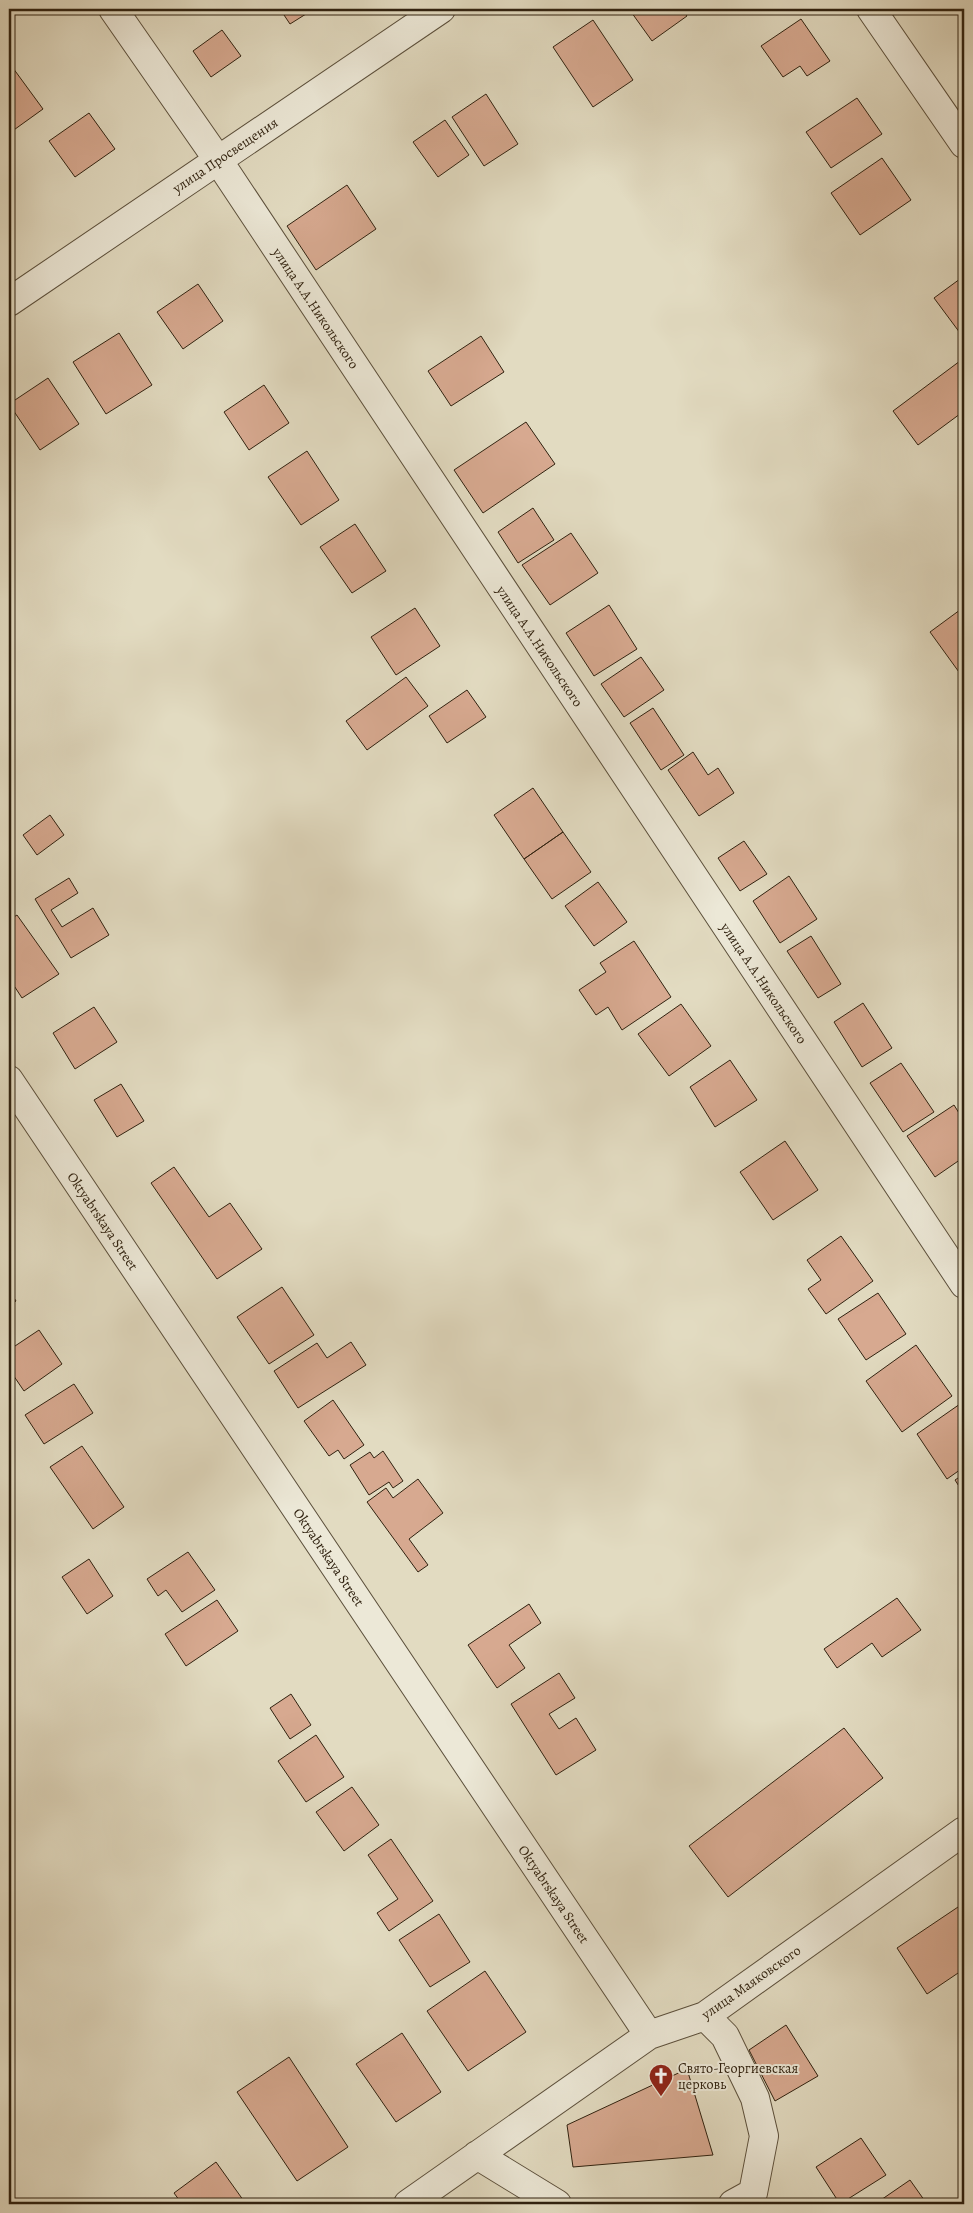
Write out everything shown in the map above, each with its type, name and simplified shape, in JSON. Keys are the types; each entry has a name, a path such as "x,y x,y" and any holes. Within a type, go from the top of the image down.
{"street":[{"name":"улица А.А.Никольского","path":"113,9 218,160 964,1284"},
{"name":"улица Просвещения","path":"9,302 441,9"},
{"path":"871,9 964,144"},
{"name":"Oktyabrskaya Street","path":"9,1080 649,2035"},
{"name":"улица Маяковского","path":"408,2204 649,2035 705,2016 964,1831"},
{"path":"705,2016 724,2036 755,2098 764,2136 749,2200"},
{"path":"476,2155 557,2204"}],"building":[{"path":"280,9 314,9 290,24"},
{"path":"629,9 682,9 687,16 652,41"},
{"path":"801,19 830,61 807,76 800,66 783,77 761,46"},
{"path":"593,20 633,80 593,107 553,47"},
{"path":"222,30 241,56 211,77 193,51"},
{"path":"13,68 43,109 11,132 9,128 9,71"},
{"path":"486,94 518,144 484,166 452,117"},
{"path":"857,98 882,134 831,168 806,132"},
{"path":"89,113 115,149 75,177 49,141"},
{"path":"445,120 469,155 438,177 413,142"},
{"path":"882,158 911,200 860,235 831,193"},
{"path":"347,185 376,229 316,270 287,226"},
{"path":"9,209 14,217 9,221"},
{"path":"964,276 964,336 963,337 934,298"},
{"path":"198,284 223,321 183,349 157,312"},
{"path":"119,333 152,385 106,414 73,362"},
{"path":"481,336 504,372 451,406 428,371"},
{"path":"960,361 964,367 964,411 918,445 893,411"},
{"path":"48,378 79,424 40,450 9,404"},
{"path":"264,385 289,423 249,450 224,412"},
{"path":"526,422 555,464 483,513 454,470"},
{"path":"307,451 339,500 301,525 268,477"},
{"path":"533,508 554,540 518,563 498,532"},
{"path":"355,524 386,571 352,593 320,547"},
{"path":"571,533 598,573 550,605 522,565"},
{"path":"609,605 637,649 594,676 566,633"},
{"path":"964,607 964,679 930,632"},
{"path":"415,608 440,646 396,675 371,637"},
{"path":"641,657 664,690 624,717 601,684"},
{"path":"406,677 428,706 367,750 346,721"},
{"path":"467,690 486,717 447,743 429,716"},
{"path":"653,708 684,755 661,770 630,723"},
{"path":"693,752 708,775 718,768 734,793 699,816 668,770"},
{"path":"533,788 563,832 524,859 494,815"},
{"path":"50,815 64,835 37,855 23,835"},
{"path":"563,832 591,872 552,899 524,859"},
{"path":"744,841 767,874 740,891 718,858"},
{"path":"789,876 817,919 780,943 753,901"},
{"path":"69,878 78,893 51,910 62,927 93,908 109,935 71,958 35,899"},
{"path":"598,882 627,922 594,946 565,906"},
{"path":"17,915 59,974 22,998 9,978 9,920"},
{"path":"811,936 841,984 818,998 787,951"},
{"path":"634,941 671,997 622,1030 608,1007 596,1015 579,990 606,972 600,963"},
{"path":"863,1003 892,1048 862,1067 834,1022"},
{"path":"681,1004 711,1046 669,1076 638,1034"},
{"path":"94,1007 117,1042 75,1069 53,1033"},
{"path":"730,1060 757,1100 715,1127 690,1087"},
{"path":"901,1063 934,1112 903,1132 870,1083"},
{"path":"121,1084 144,1121 117,1137 94,1100"},
{"path":"954,1105 964,1121 964,1157 935,1177 907,1136"},
{"path":"785,1141 818,1190 773,1220 740,1172"},
{"path":"174,1167 209,1217 230,1203 262,1249 217,1279 151,1183"},
{"path":"841,1236 873,1281 826,1314 808,1289 821,1280 807,1260"},
{"path":"282,1287 314,1335 269,1364 237,1317"},
{"path":"9,1290 16,1301 9,1306"},
{"path":"878,1293 906,1334 866,1360 838,1319"},
{"path":"39,1330 62,1364 24,1391 9,1369 9,1350"},
{"path":"351,1342 366,1365 298,1408 274,1371 317,1343 327,1358"},
{"path":"916,1345 952,1396 902,1432 866,1381"},
{"path":"74,1384 93,1413 44,1444 25,1415"},
{"path":"333,1400 364,1445 344,1459 338,1450 329,1456 304,1421"},
{"path":"960,1404 964,1411 964,1467 947,1479 917,1434"},
{"path":"82,1446 124,1507 93,1529 50,1467"},
{"path":"383,1451 403,1481 393,1488 389,1482 369,1495 350,1465 370,1452 374,1458"},
{"path":"964,1474 964,1494 955,1480"},
{"path":"418,1479 443,1513 409,1539 428,1565 418,1572 367,1502 386,1488 393,1498"},
{"path":"188,1552 215,1590 182,1612 166,1590 158,1596 147,1579"},
{"path":"89,1559 113,1596 87,1614 62,1577"},
{"path":"897,1598 921,1630 882,1657 872,1643 837,1668 824,1649"},
{"path":"217,1600 238,1631 186,1666 165,1634"},
{"path":"529,1604 541,1623 509,1645 525,1668 497,1688 468,1645"},
{"path":"559,1673 575,1698 549,1714 559,1729 576,1718 596,1750 556,1775 511,1704"},
{"path":"291,1694 311,1725 290,1739 270,1708"},
{"path":"844,1728 883,1778 728,1897 689,1846"},
{"path":"316,1735 344,1777 306,1802 278,1761"},
{"path":"352,1787 379,1825 344,1851 316,1812"},
{"path":"391,1839 433,1901 389,1931 377,1913 398,1899 368,1855"},
{"path":"961,1905 964,1911 964,1969 927,1994 897,1948"},
{"path":"439,1914 470,1962 430,1987 399,1940"},
{"path":"485,1971 526,2032 468,2071 427,2011"},
{"path":"786,2025 818,2076 775,2101 749,2050"},
{"path":"402,2033 441,2092 396,2122 356,2064"},
{"path":"289,2057 348,2147 297,2181 237,2092"},
{"name":"Свято-Георгиевская церковь","path":"687,2069 713,2155 573,2167 567,2125"},
{"path":"861,2138 886,2175 840,2204 816,2167"},
{"path":"216,2162 246,2204 182,2204 174,2193"},
{"path":"910,2180 927,2204 875,2204"}],"place":[{"name":"Свято-Георгиевская церковь","path":"661,2097"}]}
